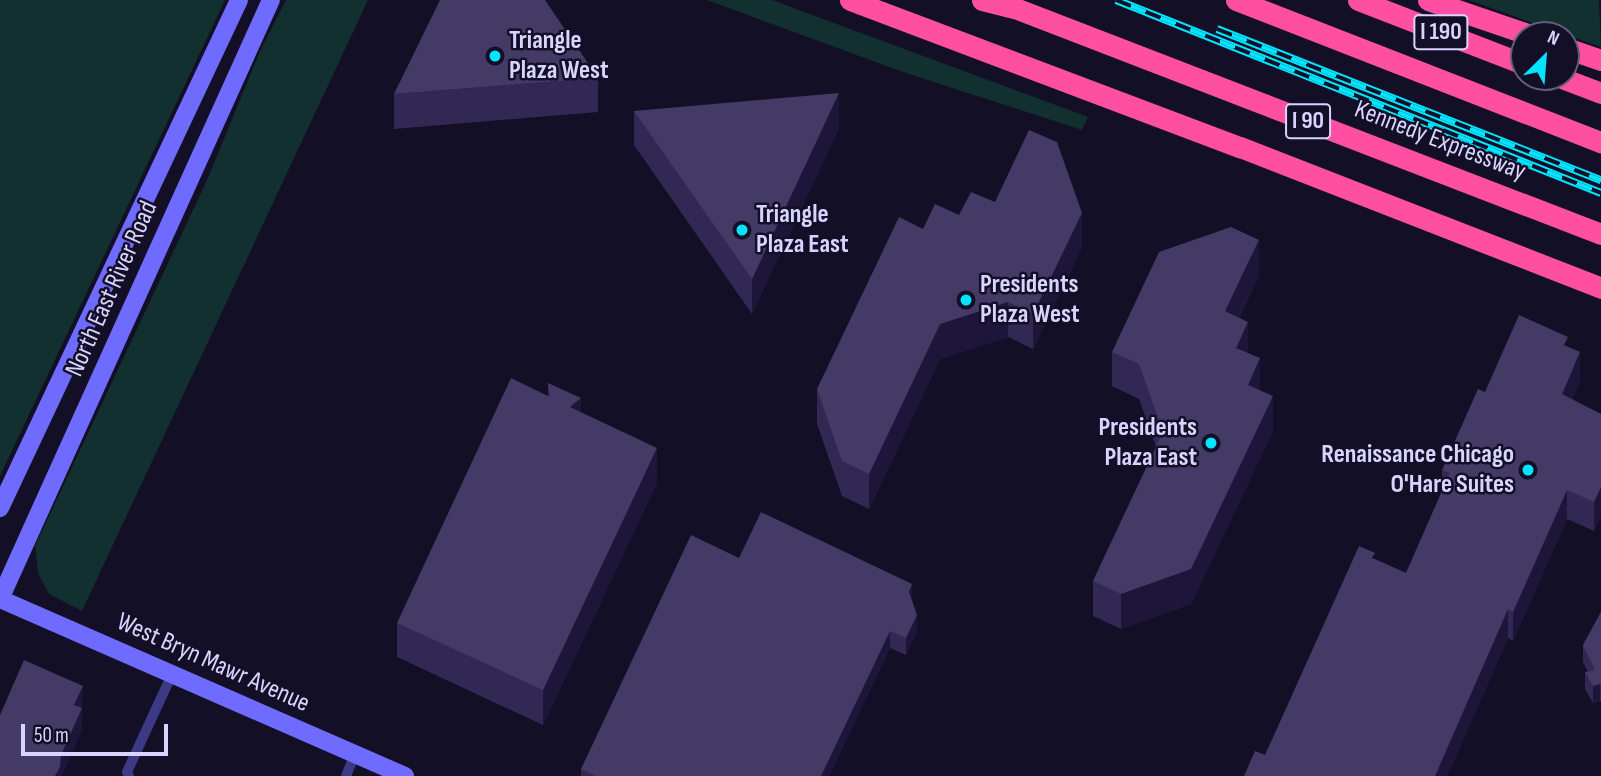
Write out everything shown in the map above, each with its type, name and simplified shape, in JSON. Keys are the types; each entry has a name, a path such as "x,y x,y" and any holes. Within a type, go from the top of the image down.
{"highway":[{"path":"850,0 1240,147 1601,288"},
{"name":"Kennedy Expressway","path":"982,0 1007,4 1601,234"},
{"path":"1236,0 1601,142"},
{"name":"I 190","path":"1358,0 1510,59"},
{"path":"1429,0 1510,28"},
{"path":"1580,53 1601,60"},
{"path":"1580,85 1601,93"}],"main road":[{"name":"North East River Road","path":"0,508 239,0"},
{"name":"North East River Road","path":"0,599 271,0"},
{"name":"West Bryn Mawr Avenue","path":"0,599 405,776"}],"lane":[{"path":"129,776 127,772 172,674"},
{"path":"345,776 355,754"}],"green space":[{"path":"0,0 225,0 0,476"},
{"path":"286,0 368,0 82,611 49,594 38,573 35,546 208,178 260,51"},
{"path":"707,0 772,0 1088,117 1082,130 900,71"},
{"path":"1469,0 1599,0 1601,47 1580,40 1580,21 1527,21"}],"building":[{"name":"Triangle Plaza West","path":"440,0 545,0 598,78 394,94"},
{"name":"Triangle Plaza East","path":"839,93 752,279 634,111"},
{"name":"Presidents Plaza West","path":"1029,130 1057,142 1082,213 1033,314 1008,302 940,324 869,474 842,461 817,389 899,217 923,229 935,204 959,215 971,192 995,202"},
{"name":"Presidents Plaza East","path":"1231,227 1259,240 1225,311 1248,322 1236,348 1260,358 1248,385 1273,396 1191,569 1121,594 1093,581 1163,432 1139,364 1112,352 1159,252"},
{"path":"1519,315 1568,337 1564,345 1580,352 1562,394 1601,414 1601,487 1594,502 1567,490 1513,612 1508,609 1435,776 1244,776 1255,751 1265,755 1359,546 1375,553 1372,558 1406,573 1450,473 1442,470 1478,389 1485,392"},
{"path":"511,378 550,397 548,383 581,398 570,407 657,448 543,690 397,623"},
{"path":"761,512 912,584 909,592 917,615 906,638 890,631 821,776 596,776 581,769 691,535 739,558"},
{"path":"1601,612 1601,685 1593,686 1585,672 1595,670 1583,645"},
{"path":"24,660 83,686 74,705 82,708 61,755 60,767 55,776 0,776 0,715"}],"railway":[{"path":"1116,0 1601,193"},
{"path":"1217,29 1601,180"}],"place":[{"name":"Triangle Plaza West","path":"495,56"},
{"name":"Triangle Plaza East","path":"742,230"},
{"name":"Presidents Plaza West","path":"966,300"},
{"name":"Presidents Plaza East","path":"1211,443"},
{"name":"Renaissance Chicago O'Hare Suites","path":"1528,470"}]}
